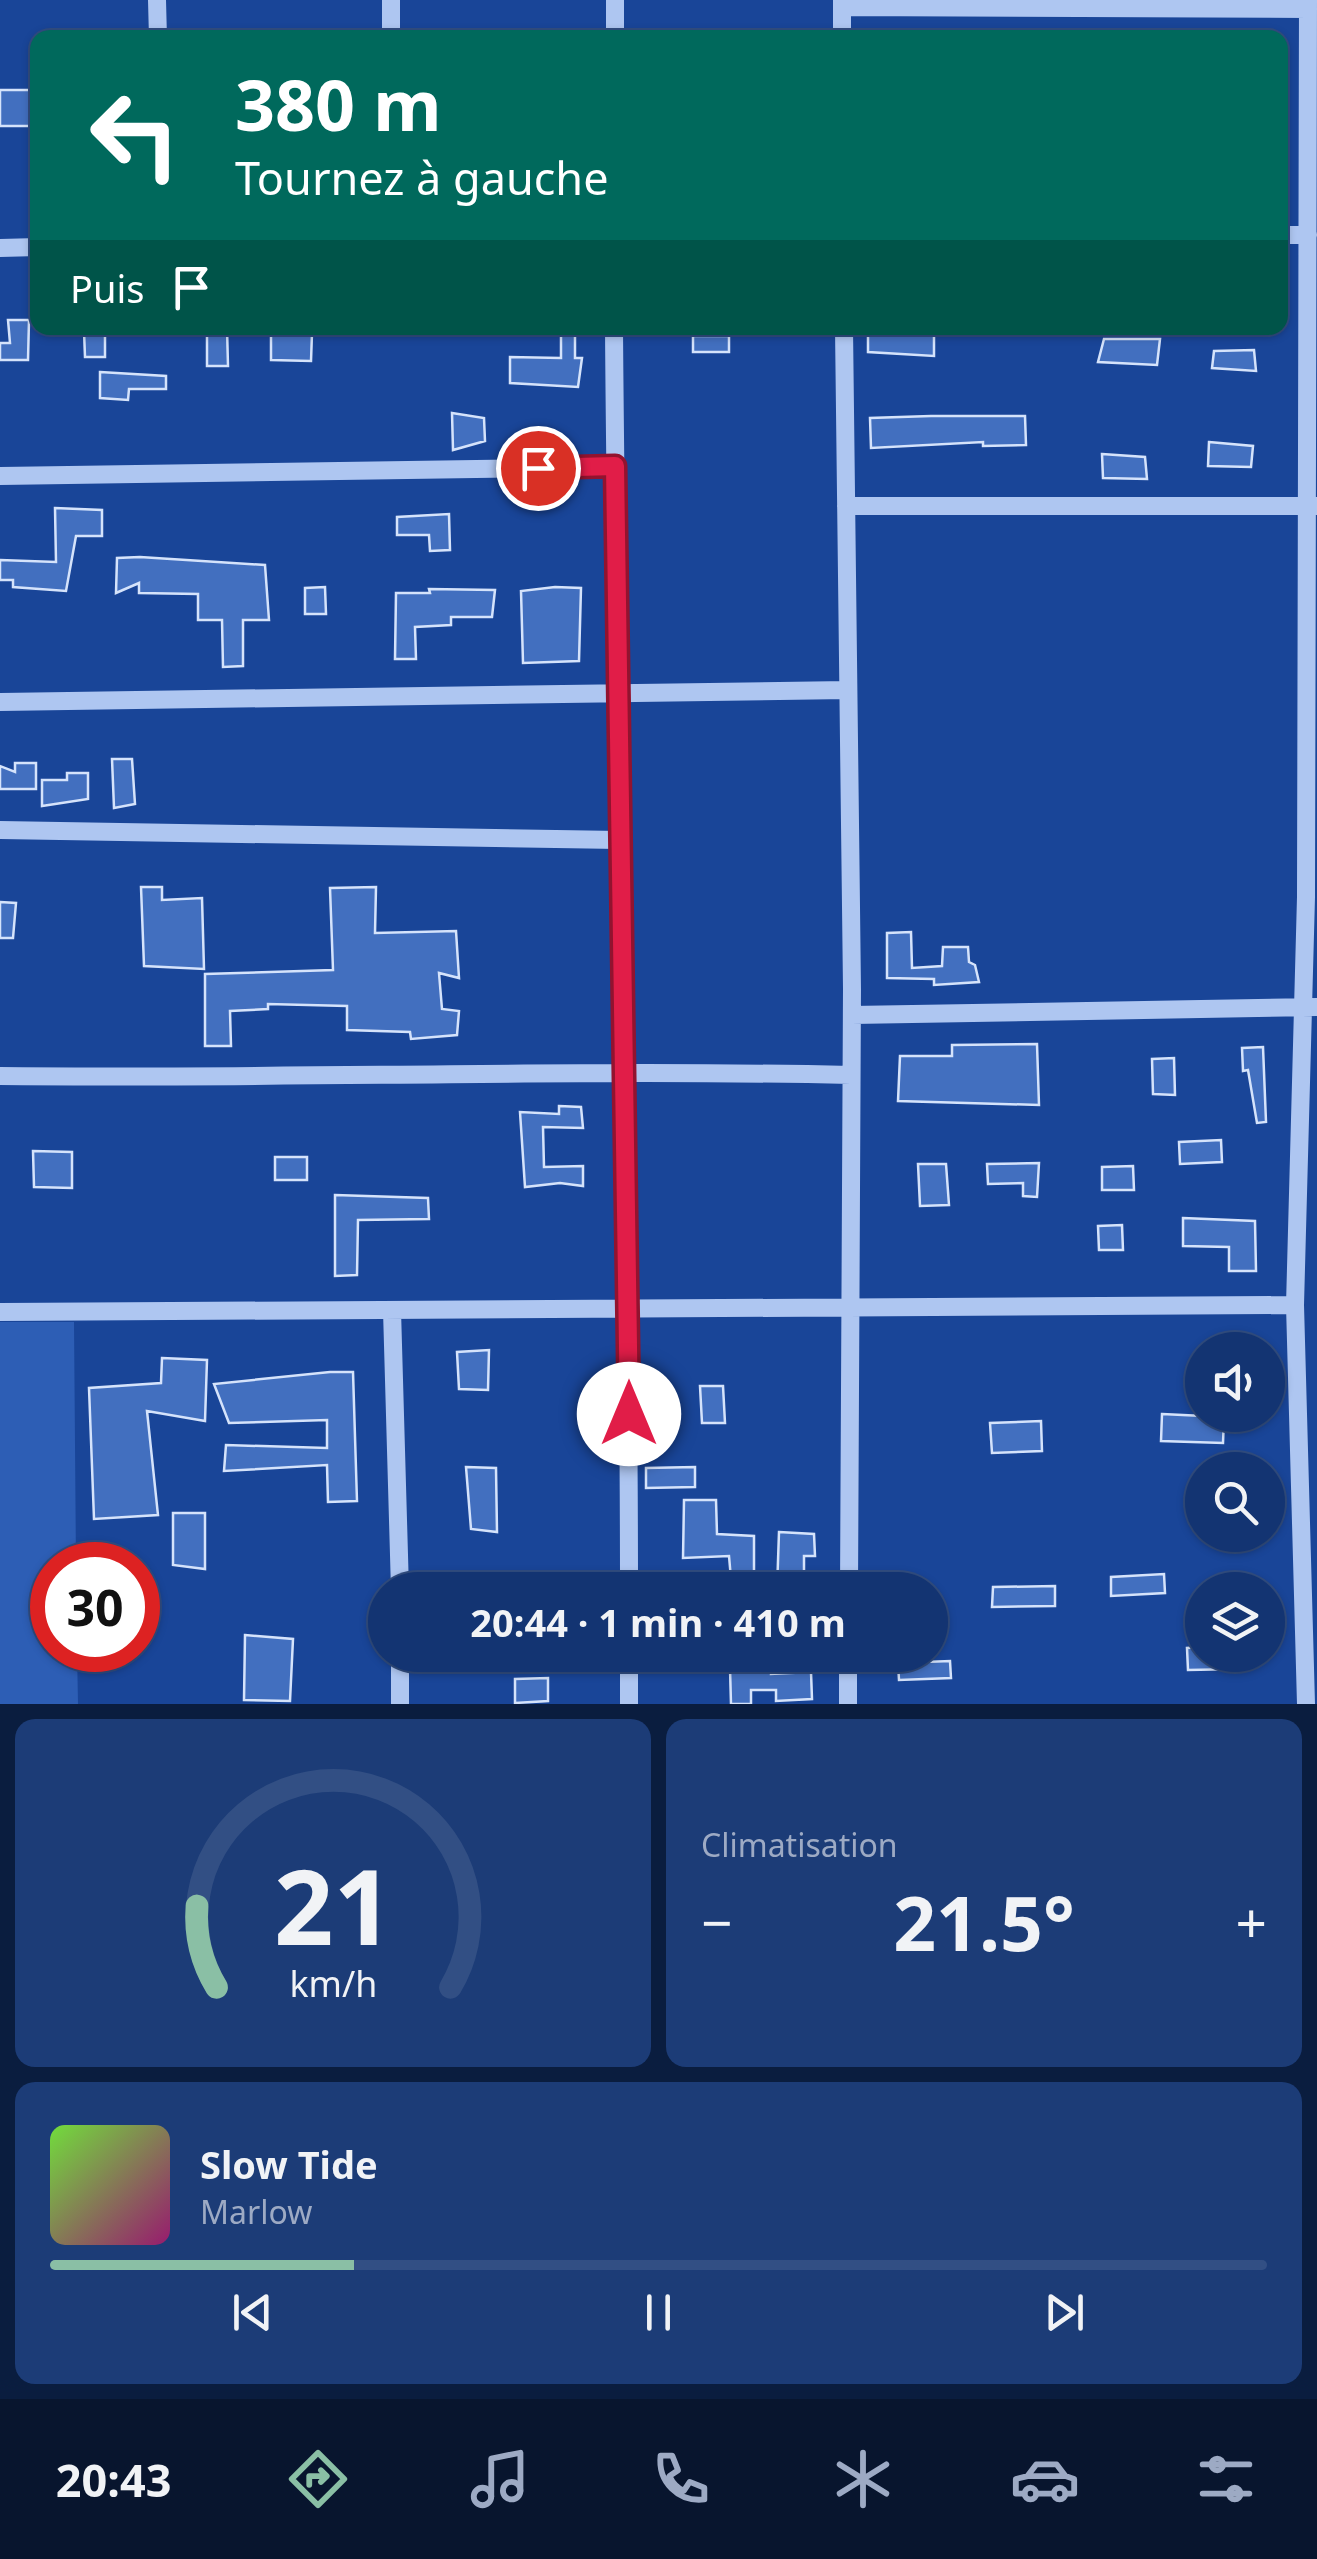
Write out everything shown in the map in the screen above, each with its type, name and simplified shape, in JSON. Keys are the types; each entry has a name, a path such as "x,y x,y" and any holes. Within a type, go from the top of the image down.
{"street":[{"path":"157,0 158,30"},
{"path":"391,0 391,30"},
{"path":"615,0 615,30"},
{"path":"842,30 842,3 1308,4 1312,108 1308,235 1312,506 1310,1008 1295,1305 1306,1704"},
{"path":"1288,235 1308,235"},
{"path":"0,248 30,247"},
{"path":"614,335 621,1070 629,1308 629,1572"},
{"path":"844,335 852,1015 849,1572"},
{"path":"0,476 615,466"},
{"path":"846,506 1312,506"},
{"path":"0,702 847,690"},
{"path":"0,830 620,840"},
{"path":"852,1015 1310,1008"},
{"path":"0,1076 286,1079 621,1070 851,1075"},
{"path":"0,1312 1295,1305"},
{"path":"392,1310 399,1572"},
{"path":"400,1672 400,1704"},
{"path":"628,1672 628,1704"},
{"path":"848,1672 848,1704"}],"shaded area":[{"path":"0,1322 74,1322 76,1542 30,1542 30,1672 77,1672 78,1704 0,1704"}],"building":[{"path":"0,90 30,90 30,126 0,126"},
{"path":"8,320 29,320 28,360 0,360 0,343 10,343"},
{"path":"84,335 105,335 105,357 85,357"},
{"path":"207,335 227,335 228,366 207,366"},
{"path":"271,335 312,335 311,361 271,360"},
{"path":"561,335 575,335 575,358 582,358 578,387 510,383 510,357 561,358"},
{"path":"868,335 934,335 934,356 868,352"},
{"path":"693,336 729,336 729,352 693,352"},
{"path":"1104,339 1160,339 1157,365 1098,362"},
{"path":"1254,350 1256,371 1212,368 1214,351"},
{"path":"100,372 166,376 166,389 129,389 128,400 100,398"},
{"path":"452,413 484,418 485,441 453,450"},
{"path":"1025,416 1026,445 983,446 983,442 871,448 870,418"},
{"path":"1209,442 1253,446 1251,467 1208,466"},
{"path":"1102,454 1145,457 1147,479 1103,478"},
{"path":"55,508 102,510 102,536 76,536 66,591 13,587 13,580 0,580 0,560 56,562"},
{"path":"449,514 450,550 430,551 429,535 397,535 397,517"},
{"path":"117,558 265,565 269,620 243,620 243,666 223,667 222,620 198,620 198,594 139,593 139,583 116,593"},
{"path":"325,587 326,614 305,614 305,588"},
{"path":"581,588 579,661 523,663 521,591"},
{"path":"429,589 495,590 492,617 451,617 451,625 415,627 416,659 395,659 396,593 430,593"},
{"path":"112,759 132,759 135,804 114,808"},
{"path":"15,763 36,763 36,789 0,789 0,766 15,772"},
{"path":"67,773 88,773 88,799 42,806 42,780 67,780"},
{"path":"141,887 162,887 162,900 202,898 204,969 144,966"},
{"path":"376,887 375,933 456,931 459,978 439,973 442,1009 459,1011 457,1035 411,1039 410,1032 347,1030 347,1006 268,1004 268,1009 230,1011 231,1046 205,1046 205,974 333,970 330,888"},
{"path":"0,902 16,903 13,938 0,938"},
{"path":"911,932 912,968 942,966 943,947 968,947 969,962 975,965 979,982 934,985 934,979 887,978 887,933"},
{"path":"1037,1044 1039,1105 898,1101 900,1056 952,1056 952,1045"},
{"path":"1263,1047 1266,1122 1257,1123 1248,1070 1243,1071 1242,1048"},
{"path":"1174,1058 1175,1095 1153,1094 1152,1059"},
{"path":"559,1106 581,1107 583,1128 543,1127 544,1167 583,1166 583,1186 560,1183 525,1187 520,1112 559,1114"},
{"path":"1221,1140 1222,1162 1180,1164 1179,1142"},
{"path":"33,1151 72,1152 72,1188 34,1187"},
{"path":"275,1157 307,1157 307,1180 275,1180"},
{"path":"1039,1163 1037,1197 1023,1196 1023,1183 988,1184 987,1164"},
{"path":"918,1164 946,1164 949,1205 920,1206"},
{"path":"1133,1166 1134,1190 1102,1190 1102,1167"},
{"path":"335,1195 428,1198 429,1219 358,1220 357,1275 335,1276"},
{"path":"1183,1218 1255,1221 1256,1271 1229,1271 1229,1247 1183,1246"},
{"path":"1122,1225 1123,1250 1099,1250 1098,1226"},
{"path":"489,1350 488,1390 459,1389 457,1352"},
{"path":"162,1358 207,1360 205,1421 147,1411 158,1515 94,1519 89,1388 161,1383"},
{"path":"353,1372 357,1501 328,1502 327,1465 224,1471 226,1445 327,1448 327,1420 229,1423 214,1384"},
{"path":"700,1386 723,1386 725,1423 702,1423"},
{"path":"1162,1414 1185,1415 1185,1432 1223,1432 1223,1443 1161,1441"},
{"path":"1041,1421 1042,1451 992,1453 990,1423"},
{"path":"466,1467 496,1468 497,1532 471,1529"},
{"path":"695,1467 695,1487 646,1488 646,1468"},
{"path":"684,1500 716,1500 717,1534 754,1536 754,1572 730,1572 729,1556 683,1558"},
{"path":"173,1513 205,1513 205,1569 173,1565"},
{"path":"779,1532 814,1534 815,1556 804,1556 804,1572 778,1572"},
{"path":"1164,1574 1165,1593 1111,1596 1111,1577"},
{"path":"1055,1586 1055,1606 992,1607 993,1587"},
{"path":"245,1635 293,1639 290,1701 244,1700"},
{"path":"948,1661 951,1678 899,1680 899,1672 948,1672"},
{"path":"730,1672 811,1672 812,1699 776,1701 776,1690 751,1690 751,1704 731,1704"},
{"path":"548,1678 548,1701 515,1703 515,1679"}],"route":[{"path":"538,468 615,466 629,1414"}]}
